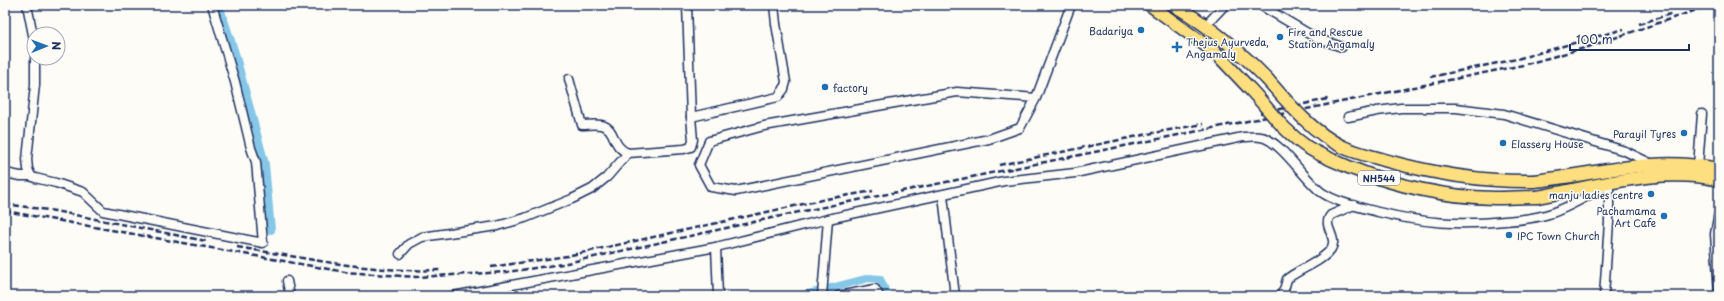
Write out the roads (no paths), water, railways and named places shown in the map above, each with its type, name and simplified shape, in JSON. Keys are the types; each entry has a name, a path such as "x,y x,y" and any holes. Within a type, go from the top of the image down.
{"highway":[{"name":"NH544","path":"1150,5 1216,53 1250,89 1274,118 1308,147 1368,175 1424,190 1460,196 1494,198 1537,197 1650,176 1682,176 1719,180"},
{"name":"NH544","path":"1174,5 1194,17 1229,43 1266,79 1301,117 1324,135 1343,147 1435,173 1486,180 1534,181 1652,165 1698,166 1719,169"},
{"path":"1216,53 1229,43"}],"street":[{"path":"27,5 31,26"},
{"path":"5,173 20,176 32,176 83,192 103,212 263,243 256,162 251,148 236,82 212,5"},
{"path":"569,79 582,125 600,125 606,127 612,132 618,146 628,153 684,149 691,146 693,140 687,5"},
{"path":"691,117 778,97 784,89 786,82 774,5"},
{"path":"1036,98 957,92 764,126 709,142 699,165 711,187 736,191 989,139 1020,128 1036,98 1071,5"},
{"path":"1205,26 1225,5"},
{"path":"1260,5 1316,38 1342,47"},
{"path":"32,176 28,169 27,159 35,84 35,66"},
{"path":"1348,117 1376,111 1401,108 1456,108 1504,114 1625,151 1652,165"},
{"path":"1698,166 1702,114"},
{"path":"453,296 716,246 828,219 943,196 1004,181 1075,173 1243,137 1262,137 1278,146 1311,183 1323,193 1354,205 1402,218 1438,224 1481,224 1524,219 1552,213 1609,184"},
{"path":"400,254 410,244 422,237 497,226 525,218 572,199 592,189 607,177 628,153"},
{"path":"1604,296 1608,250 1609,184"},
{"path":"943,196 955,296"},
{"path":"1280,296 1284,290 1287,279 1324,257 1334,244 1334,239 1327,225 1328,217 1354,205"},
{"path":"1719,212 1715,234 1719,292"},
{"path":"822,295 828,219"},
{"path":"716,246 718,296"},
{"path":"287,281 290,296"},
{"path":"838,296 875,289 879,296"}],"waterway":[{"path":"219,5 235,53 265,164 271,230"},
{"path":"800,296 869,278 880,279 888,296"}],"railway":[{"path":"5,211 345,272 416,277 507,272 562,264 799,212 1523,65 1588,47 1711,5"},
{"path":"1639,24 1673,13"},
{"path":"1430,77 1517,59 1624,29"},
{"path":"1260,113 1328,99"},
{"path":"999,165 1203,124"},
{"path":"491,267 567,256 826,199 873,191"},
{"path":"5,204 55,211 206,241"},
{"path":"237,247 364,267 441,270"}],"place":[{"name":"Badariya","path":"1141,30"},
{"name":"Fire and Rescue Station Angamaly","path":"1280,37"},
{"name":"Thejus Ayurveda, Angamaly","path":"1177,47"},
{"name":"factory","path":"825,87"},
{"name":"Parayil Tyres","path":"1684,133"},
{"name":"Elassery House","path":"1503,143"},
{"name":"manju ladies centre","path":"1651,194"},
{"name":"Pachamama Art Cafe","path":"1664,216"},
{"name":"IPC Town Church","path":"1509,235"}]}
